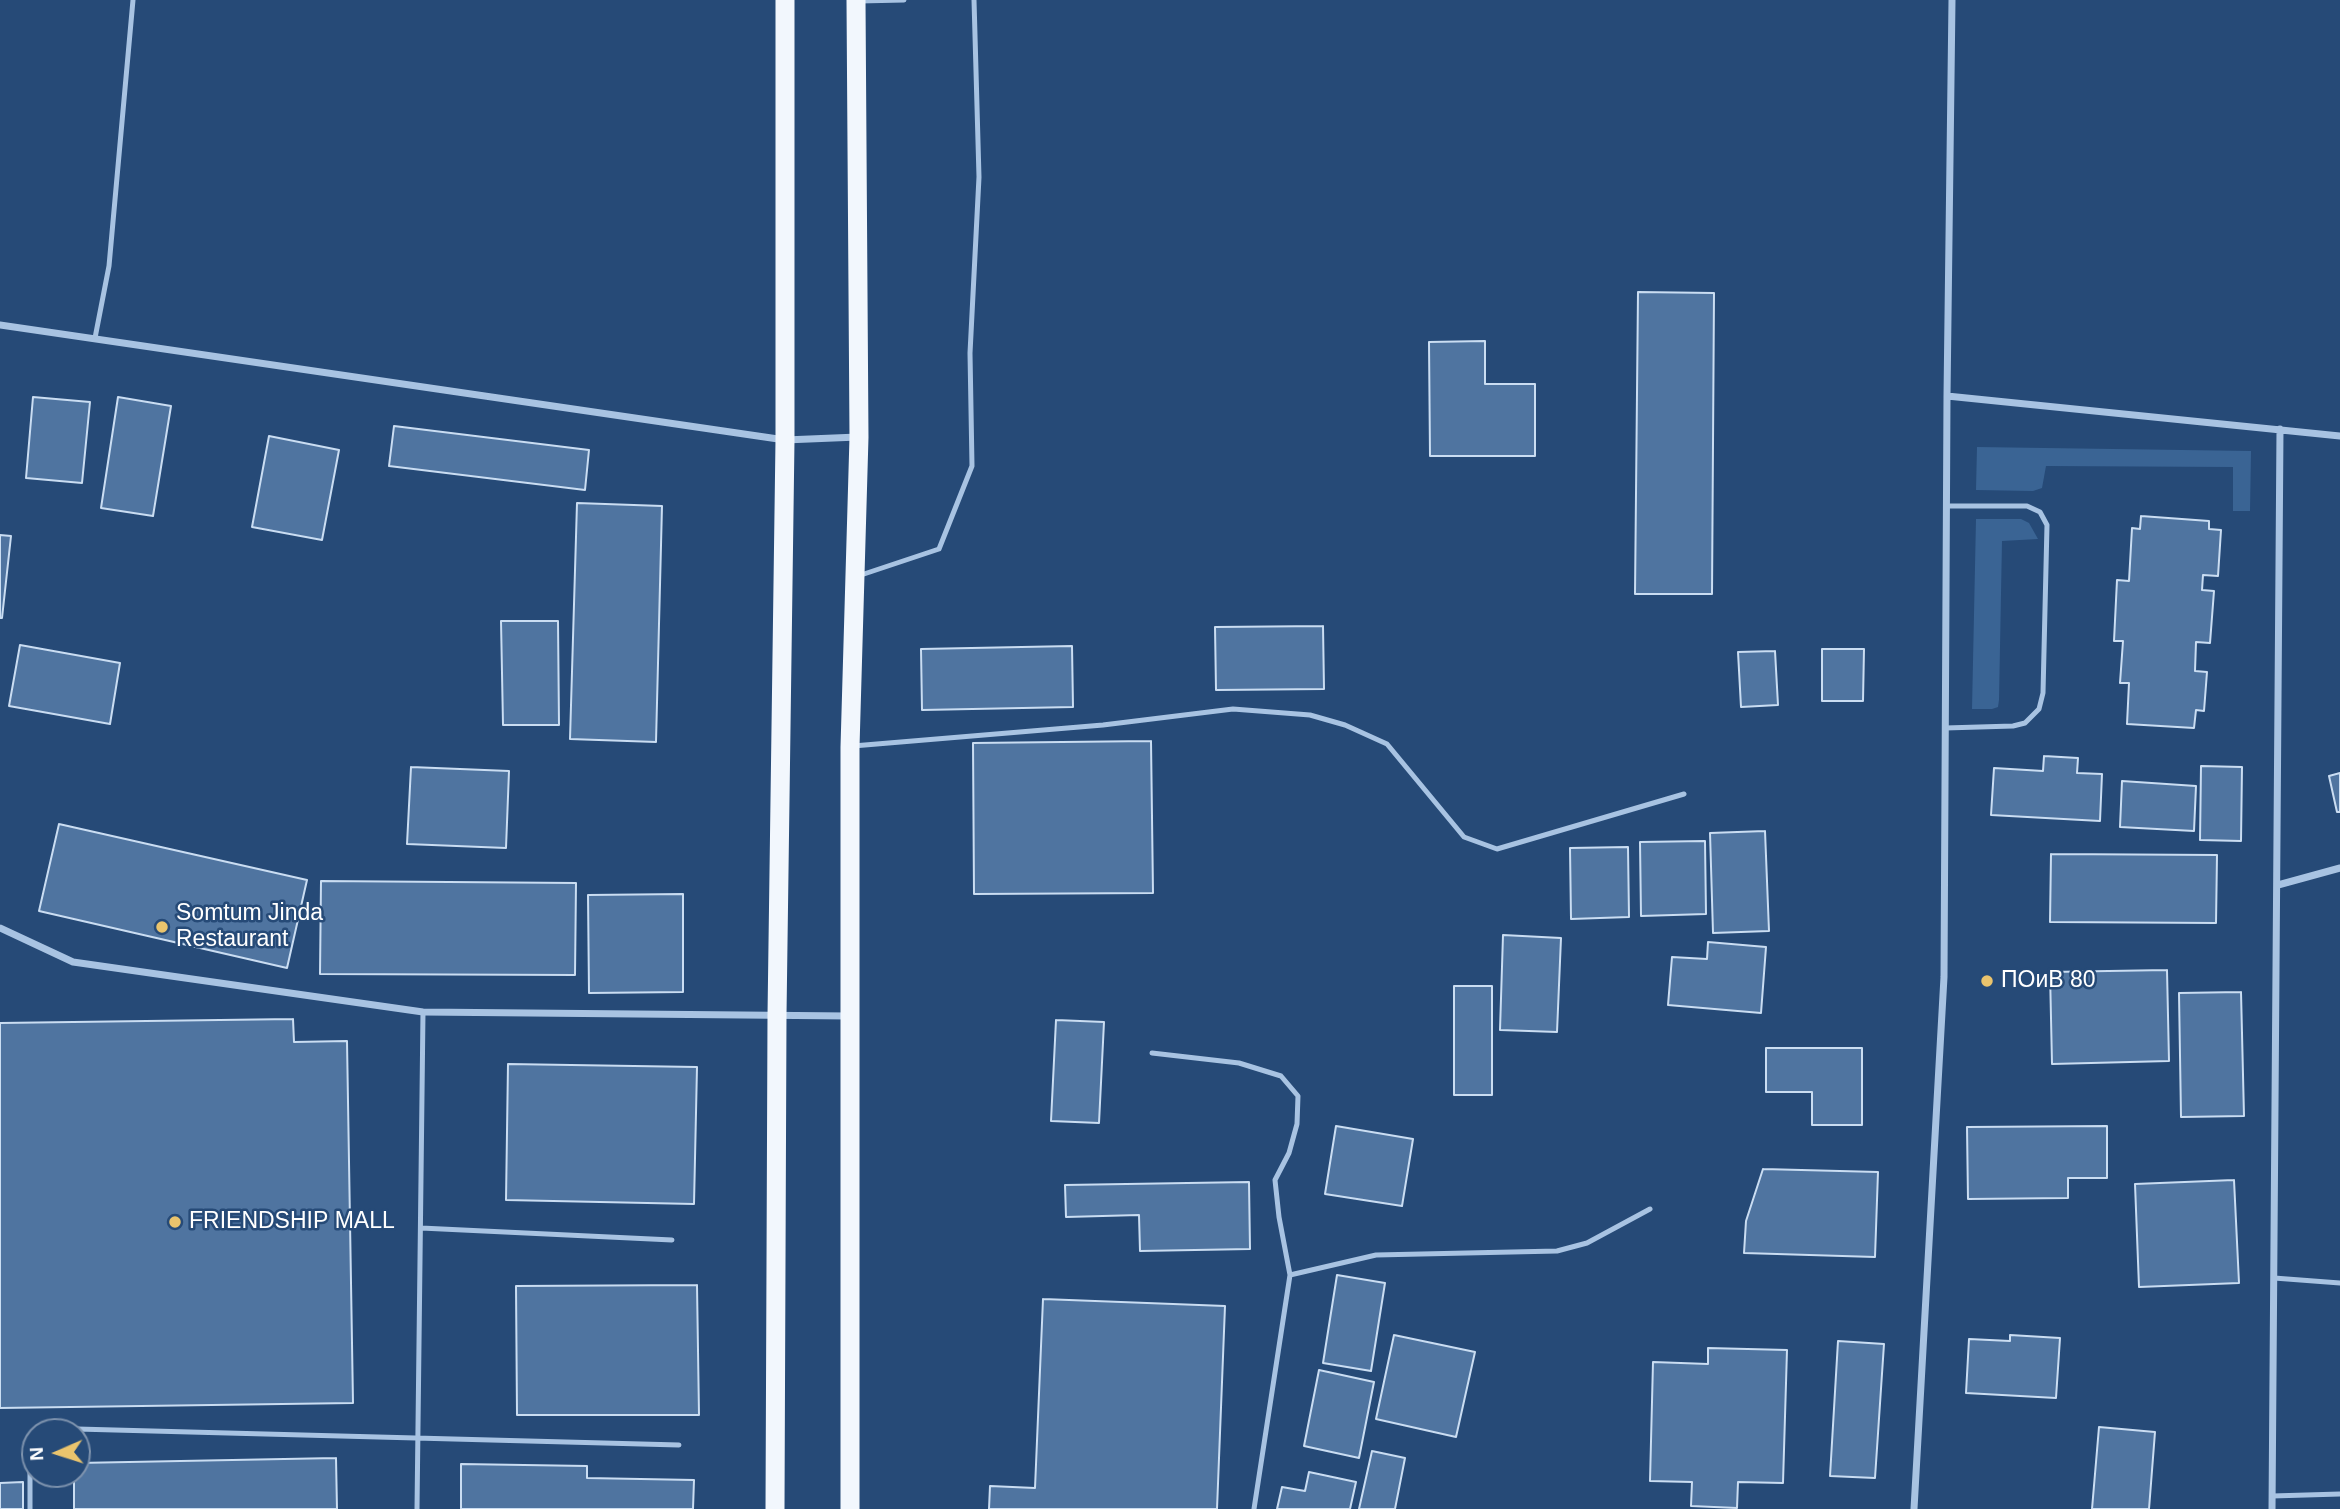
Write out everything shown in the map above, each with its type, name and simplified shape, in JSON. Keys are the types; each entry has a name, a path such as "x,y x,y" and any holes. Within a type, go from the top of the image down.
{"highway":[{"path":"775,1509 777,1015 785,440 785,0"},
{"path":"850,1509 850,747 859,437 856,1"}],"street":[{"path":"1914,1509 1944,977 1952,0"},
{"path":"0,325 785,440 859,437"},
{"path":"1947,396 2340,436"},
{"path":"2272,1509 2280,429"},
{"path":"2278,885 2340,868"},
{"path":"0,928 73,962 423,1012 849,1016"}],"lane":[{"path":"95,338 109,266 133,0"},
{"path":"856,1 904,0"},
{"path":"855,577 939,549 972,466 970,353 979,177 974,0"},
{"path":"1945,728 2013,726 2025,723 2039,709 2043,693 2047,526 2040,512 2027,506 1946,506"},
{"path":"850,747 1103,725 1233,709 1310,715 1345,725 1387,744 1464,837 1497,849 1684,794"},
{"path":"418,1509 423,1012"},
{"path":"1152,1053 1250,1066 1281,1076 1298,1096 1297,1124 1289,1153 1275,1180 1290,1275 1254,1509"},
{"path":"1290,1275 1376,1255 1557,1251 1587,1243 1650,1209"},
{"path":"421,1228 672,1240"},
{"path":"2274,1278 2340,1283"},
{"path":"91,1429 679,1446"},
{"path":"30,1488 30,1509"},
{"path":"2272,1496 2340,1494"}],"shaded area":[{"path":"1977,447 2251,451 2250,511 2233,511 2233,467 2046,466 2042,488 2033,491 1976,490"},
{"path":"1976,519 2021,519 2029,523 2038,539 2002,541 1999,700 1998,707 1992,709 1972,709"}],"building":[{"path":"1638,292 1714,293 1712,594 1635,594"},
{"path":"1485,341 1485,384 1535,384 1535,456 1430,456 1429,342"},
{"path":"33,397 90,402 82,483 26,478"},
{"path":"118,397 171,406 153,516 101,508"},
{"path":"394,426 589,450 585,490 389,466"},
{"path":"269,436 339,450 322,540 252,527"},
{"path":"577,503 662,506 656,742 570,739"},
{"path":"2141,516 2209,521 2209,529 2221,530 2218,576 2203,575 2202,590 2214,591 2210,643 2196,642 2195,671 2207,672 2204,711 2196,710 2194,728 2127,724 2129,683 2120,683 2123,641 2114,641 2117,580 2129,581 2132,528 2140,529"},
{"path":"0,535 11,536 2,618 0,618"},
{"path":"501,621 558,621 559,725 503,725"},
{"path":"1323,626 1324,689 1216,690 1215,627"},
{"path":"20,645 120,663 110,724 9,706"},
{"path":"1072,646 1073,707 922,710 921,649"},
{"path":"1822,649 1864,649 1863,701 1822,701"},
{"path":"1775,651 1778,705 1741,707 1738,652"},
{"path":"1151,741 1153,893 974,894 973,743"},
{"path":"2044,756 2078,758 2077,773 2102,774 2100,821 1991,815 1994,768 2043,771"},
{"path":"2201,766 2242,767 2241,841 2200,840"},
{"path":"411,767 509,771 506,848 407,844"},
{"path":"2340,773 2340,812 2337,812 2329,776"},
{"path":"2122,781 2196,786 2194,831 2120,827"},
{"path":"59,824 307,880 287,968 39,911"},
{"path":"1765,831 1769,931 1713,933 1710,833"},
{"path":"1705,841 1706,914 1641,916 1640,842"},
{"path":"1628,847 1629,917 1571,919 1570,848"},
{"path":"2051,854 2217,855 2216,923 2050,922"},
{"path":"321,881 576,883 575,975 320,974"},
{"path":"683,894 683,992 589,993 588,895"},
{"path":"1503,935 1561,938 1557,1032 1500,1030"},
{"path":"1708,942 1766,947 1761,1013 1668,1005 1672,957 1707,959"},
{"path":"2167,970 2169,1061 2052,1064 2050,972"},
{"path":"1454,986 1492,986 1492,1095 1454,1095"},
{"path":"2241,992 2244,1116 2181,1117 2179,993"},
{"name":"FRIENDSHIP MALL","path":"293,1019 294,1042 347,1041 353,1403 0,1408 0,1023"},
{"path":"1056,1020 1104,1022 1099,1123 1051,1121"},
{"path":"1766,1048 1862,1048 1862,1125 1812,1125 1812,1092 1766,1092"},
{"path":"508,1064 697,1067 694,1204 506,1200"},
{"path":"1336,1126 1413,1139 1402,1206 1325,1194"},
{"path":"2107,1126 2107,1178 2068,1178 2068,1198 1968,1199 1967,1127"},
{"path":"1763,1169 1878,1172 1875,1257 1744,1253 1746,1221"},
{"path":"2234,1180 2239,1283 2139,1287 2135,1184"},
{"path":"1249,1182 1250,1249 1140,1251 1139,1215 1066,1217 1065,1185"},
{"path":"1337,1275 1385,1283 1371,1371 1323,1363"},
{"path":"697,1285 699,1415 517,1415 516,1286"},
{"path":"1043,1299 1225,1306 1217,1509 989,1509 990,1486 1035,1488"},
{"path":"1394,1335 1475,1352 1456,1437 1376,1419"},
{"path":"2010,1335 2060,1338 2056,1398 1966,1393 1969,1339 2010,1341"},
{"path":"1838,1341 1884,1344 1875,1478 1830,1476"},
{"path":"1708,1348 1787,1350 1783,1483 1738,1482 1737,1508 1691,1506 1692,1482 1650,1481 1653,1362 1708,1364"},
{"path":"1319,1370 1374,1382 1359,1458 1304,1446"},
{"path":"2099,1427 2155,1432 2149,1509 2092,1509"},
{"path":"1372,1451 1405,1458 1395,1509 1359,1509"},
{"path":"336,1458 337,1509 74,1509 74,1488 91,1488 91,1463"},
{"path":"461,1464 587,1466 587,1478 694,1480 693,1509 461,1509"},
{"path":"1309,1472 1356,1482 1350,1509 1277,1509 1282,1487 1305,1491"},
{"path":"21,1482 23,1509 0,1509 0,1483"}],"place":[{"name":"Somtum Jinda Restaurant","path":"162,927"},
{"name":"ПОиВ 80","path":"1987,981"},
{"name":"FRIENDSHIP MALL","path":"175,1222"}]}
